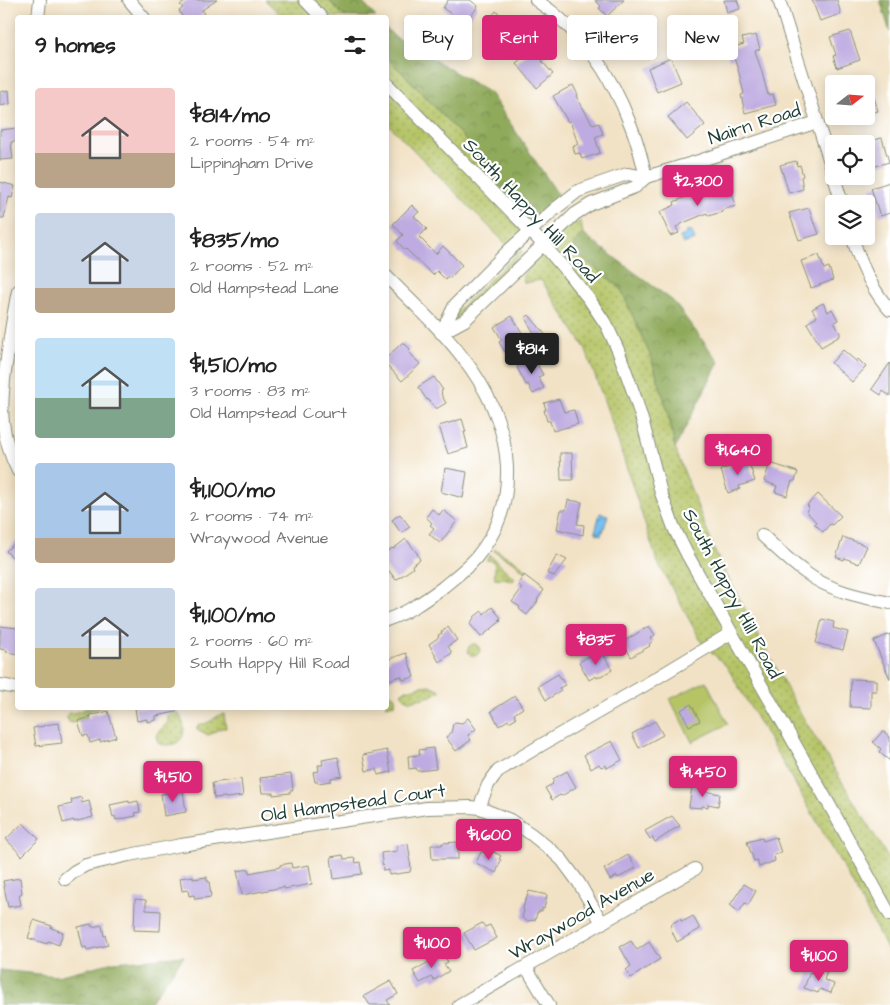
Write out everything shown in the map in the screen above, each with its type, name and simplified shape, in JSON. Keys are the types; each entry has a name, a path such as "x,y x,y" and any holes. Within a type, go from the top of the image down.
{"street":[{"path":"38,15 40,0"},
{"path":"129,0 142,15"},
{"path":"305,0 319,15"},
{"path":"536,0 563,21 578,36 604,69 630,123 646,177"},
{"path":"779,0 825,147"},
{"name":"South Happy Hill Road","path":"389,86 568,272 607,326 615,342 644,423 661,494 674,528 890,915"},
{"name":"Nairn Road","path":"441,333 455,305 530,231 554,209 578,191 627,174 646,177 699,162 817,122"},
{"name":"Nairn Road","path":"441,333 465,320 575,214 591,204 635,187 646,177"},
{"path":"855,245 867,276 878,296 890,310"},
{"path":"389,279 458,350 486,391 496,414 502,435 506,456 507,478 505,499 493,533 470,564 421,603 389,619"},
{"path":"15,307 7,351 2,407 6,441 15,465"},
{"path":"762,535 806,573 818,580 864,598 890,603"},
{"path":"480,808 488,785 498,771 731,633"},
{"path":"0,685 15,688"},
{"name":"Old Hampstead Court","path":"65,879 86,865 129,855 195,843 427,808 460,806 480,808 510,820 557,855 579,883 602,923"},
{"name":"Wraywood Avenue","path":"460,1005 695,869"},
{"path":"526,967 549,1005"}],"green space":[{"path":"265,0 328,0 343,15 281,15"},
{"path":"328,0 360,0 374,15 343,15"},
{"path":"880,0 890,0 890,32"},
{"path":"389,31 404,42 404,60 434,60 490,93 563,202 530,231 496,196 474,149 389,60"},
{"path":"389,60 474,149 496,196 530,231 511,249 389,125"},
{"path":"571,217 576,224 581,221 583,234 574,244 578,255 620,287 651,357 668,412 675,448 716,554 795,704 890,861 890,954 842,865 727,667 702,643 657,561 612,423 585,348 541,280 525,283 522,279 525,271 530,267 525,262"},
{"path":"583,234 673,301 719,362 675,448 668,412 651,357 620,287 578,255 574,244"},
{"path":"522,251 522,254 458,318 455,318 454,314"},
{"path":"495,549 513,559 527,570 524,572 513,561 494,551"},
{"path":"490,555 515,578 513,581 504,578 495,579 493,561 486,560"},
{"path":"472,644 476,644 480,650 476,656 472,656 468,652 468,648"},
{"path":"706,681 728,724 692,742 670,699"},
{"path":"429,685 440,691 432,696 410,701 401,693 403,691"},
{"path":"389,694 395,697 395,704 389,705"},
{"path":"82,710 92,710 87,711 87,718 72,723 69,722 66,716"},
{"path":"175,710 179,714 184,734 176,743 169,745 159,744 156,737 168,722 168,715"},
{"path":"224,714 226,728 221,728 208,735 197,729 198,725 207,723 217,716"},
{"path":"184,956 148,1005 0,1005 0,970 57,976 114,962"}],"water":[{"path":"690,231 695,240 683,244 680,237"},
{"path":"600,513 608,515 601,535 595,532"},
{"path":"578,642 584,653 577,657 571,645"}],"building":[{"path":"188,0 217,0 202,10 204,13 202,15 181,15 179,11 183,8 180,5"},
{"path":"448,0 470,0 478,6 472,15 452,15 443,8"},
{"path":"595,0 624,0 608,15 599,8 601,6"},
{"path":"724,0 737,0 740,9 727,13"},
{"path":"812,0 837,0 841,14 820,21"},
{"path":"496,11 501,15 493,15"},
{"path":"850,31 860,60 837,68 833,56 836,55 830,37"},
{"path":"756,35 760,49 755,51 768,95 773,94 776,105 745,113 741,95 744,94 735,60 738,60 738,46 744,44 742,38"},
{"path":"520,60 541,60 553,74 537,88 516,63"},
{"path":"667,60 672,60 681,82 657,92 648,68"},
{"path":"573,85 578,95 576,96 593,125 599,123 603,134 595,137 600,153 582,159 580,153 575,154 573,146 578,144 570,121 568,122 553,96"},
{"path":"9,90 10,104 0,106 0,92"},
{"path":"875,101 878,111 875,112"},
{"path":"686,102 705,125 687,140 668,117"},
{"path":"15,128 15,141 11,142 13,159 0,160 0,130"},
{"path":"882,138 889,162 875,166 875,140"},
{"path":"796,161 797,166 800,165 803,176 801,177 803,189 789,193 780,165"},
{"path":"0,182 15,186 12,198 9,197 4,218 0,218"},
{"path":"890,182 890,213 880,216 875,195 873,195 871,188"},
{"path":"730,185 736,206 708,216 707,213 681,224 676,227 679,233 670,236 660,212 675,205 674,202 686,197"},
{"path":"412,205 419,212 414,216 427,229 419,237 436,254 443,246 462,265 446,280 437,271 433,275 397,241 403,235 393,224"},
{"path":"809,208 819,234 799,240 789,213"},
{"path":"819,255 824,269 829,267 833,280 811,288 801,261"},
{"path":"823,303 828,312 832,309 838,320 834,322 840,336 821,347 807,323 817,317 812,309"},
{"path":"529,315 551,343 543,348 525,318"},
{"path":"512,316 527,341 505,352 499,342 502,340 494,327"},
{"path":"403,342 410,349 408,351 420,364 402,381 389,367 389,355"},
{"path":"843,350 857,362 858,359 866,367 852,382 831,363"},
{"path":"534,358 543,375 538,377 544,388 533,394 517,367"},
{"path":"890,363 890,396 883,391 881,395 872,389"},
{"path":"434,377 443,390 441,394 446,403 436,409 418,387"},
{"path":"559,399 564,412 574,410 578,424 553,431 550,421 547,421 544,403"},
{"path":"462,419 468,448 448,454 439,426"},
{"path":"560,453 572,453 573,480 561,480"},
{"path":"748,460 755,481 739,486 740,489 728,493 721,470"},
{"path":"770,463 798,472 795,481 792,481 787,496 775,492 777,486 764,481"},
{"path":"445,468 467,472 463,498 441,492"},
{"path":"818,494 841,516 823,532 806,511 809,507 807,505"},
{"path":"568,500 582,502 577,524 584,525 583,535 557,529 561,510 566,510"},
{"path":"432,509 439,515 443,510 457,521 440,543 429,534 434,528 426,517"},
{"path":"400,514 410,527 401,533 392,520"},
{"path":"843,537 867,546 859,564 845,558 844,560 836,557"},
{"path":"406,539 420,560 412,565 413,568 396,580 389,571 389,550"},
{"path":"15,543 15,560 6,551"},
{"path":"557,555 567,560 554,576 547,573"},
{"path":"524,575 544,590 527,615 512,602 522,588 518,584"},
{"path":"492,607 501,618 499,619 501,621 481,637 470,624 474,617 482,611 484,614"},
{"path":"822,619 834,622 833,628 848,632 843,650 816,643"},
{"path":"0,626 15,628 15,654 0,649"},
{"path":"649,626 655,635 651,638 653,641 649,644 650,646 631,657 623,642"},
{"path":"448,627 457,640 448,646 452,653 439,662 429,644"},
{"path":"890,634 890,679 874,641"},
{"path":"601,650 612,670 589,680 579,662"},
{"path":"406,653 414,677 403,680 401,676 389,680 389,659"},
{"path":"558,674 565,685 559,688 561,691 546,700 538,686"},
{"path":"851,679 876,680 876,691 871,691 871,708 850,707"},
{"path":"515,696 523,708 514,714 516,718 509,722 508,720 499,726 491,711"},
{"path":"691,704 700,721 689,726 681,710"},
{"path":"135,710 176,710 176,712 156,716 156,720 147,722 147,719 137,721"},
{"path":"108,711 116,737 90,743 88,735 83,736 78,721 91,717 90,715"},
{"path":"468,718 476,729 468,735 471,740 456,751 446,737 451,733 455,722 462,723"},
{"path":"655,721 663,735 639,748 632,734"},
{"path":"59,723 62,743 36,746 33,728"},
{"path":"883,731 890,737 890,761 879,752 881,749 873,742"},
{"path":"612,741 622,760 607,768 606,765 601,767 599,764 591,769 584,755"},
{"path":"433,748 436,769 417,771 416,768 409,769 408,756 420,755 419,750"},
{"path":"387,750 391,772 378,775 377,769 366,771 363,755"},
{"path":"338,757 342,776 331,778 331,781 315,782 313,772 319,771 318,765 323,765 322,760"},
{"path":"567,771 576,787 552,800 545,788 553,784 553,779"},
{"path":"291,774 293,790 290,793 273,795 273,793 262,793 260,778"},
{"path":"241,779 243,796 214,798 212,783"},
{"path":"692,786 706,788 705,791 720,794 718,806 708,804 708,807 702,806 702,808 689,807"},
{"path":"183,791 186,812 164,816 161,794"},
{"path":"81,797 82,803 89,801 93,817 63,823 59,807 72,804 71,800"},
{"path":"129,801 129,803 138,801 140,812 135,813 136,816 116,820 115,816 113,817 110,805"},
{"path":"672,816 680,826 655,842 652,837 650,839 645,831"},
{"path":"23,823 39,839 22,856 6,839"},
{"path":"776,837 781,853 774,855 775,861 759,867 757,860 754,861 747,842 762,838 763,841"},
{"path":"458,842 458,859 432,859 431,845"},
{"path":"408,844 410,872 389,875 389,870 383,871 381,853 397,851 397,846"},
{"path":"492,851 501,856 496,873 476,863 481,852 492,853"},
{"path":"343,855 344,859 355,858 356,863 360,862 362,874 334,879 331,857"},
{"path":"628,855 636,868 618,878 617,876 610,880 604,869"},
{"path":"291,863 292,868 309,865 312,884 242,895 237,871 249,869 249,873"},
{"path":"193,876 193,879 207,877 211,897 195,899 194,895 189,896 188,890 182,891 180,878"},
{"path":"20,878 22,893 19,895 21,905 8,907 3,881"},
{"path":"744,884 756,891 748,905 745,903 739,912 730,905"},
{"path":"529,891 547,895 544,909 542,908 542,911 537,913 535,920 527,921 522,918 525,900"},
{"path":"135,899 146,900 146,910 161,911 160,931 134,930"},
{"path":"693,916 700,929 677,942 670,927 672,926 671,924 680,919 684,921"},
{"path":"34,920 63,932 59,945 48,941 47,944 28,938"},
{"path":"482,923 485,927 490,925 497,938 474,950 464,933"},
{"path":"91,924 92,927 102,925 108,945 87,950 86,947 83,948 78,927"},
{"path":"631,941 637,950 649,942 660,959 631,978 626,970 631,966 620,947"},
{"path":"443,954 448,962 444,964 449,971 434,980 432,977 420,983 413,971"},
{"path":"818,968 827,972 824,980 834,984 831,993 820,989 818,993 804,988 810,972 816,974"},
{"path":"391,981 398,994 387,1000 390,1005 370,1005 364,996"}]}
